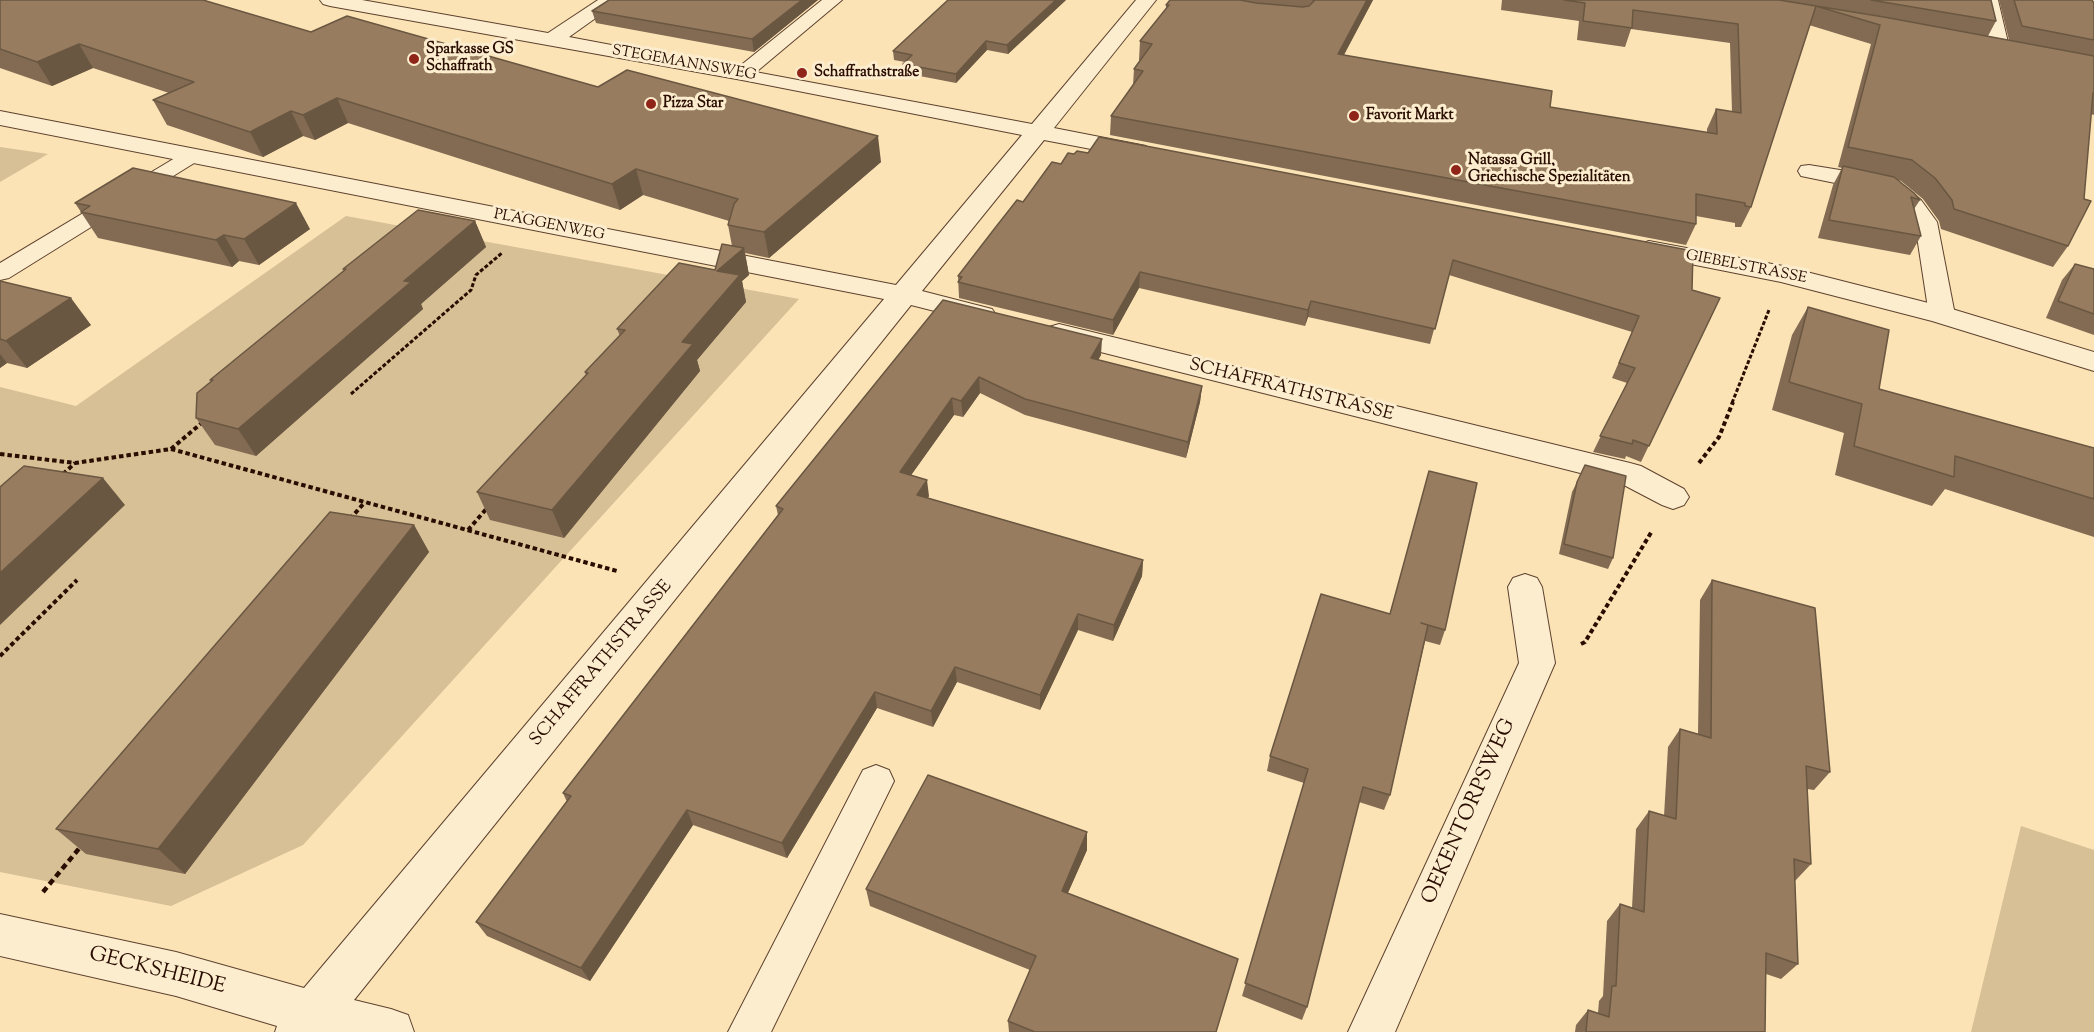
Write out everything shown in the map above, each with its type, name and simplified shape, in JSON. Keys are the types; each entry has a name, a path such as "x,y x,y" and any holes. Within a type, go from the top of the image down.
{"street":[{"name":"STEGEMANNSWEG","path":"330,0 742,74 1038,132"},
{"path":"551,40 611,0"},
{"name":"SCHAFFRATHSTRASSE","path":"306,1023 1146,0"},
{"path":"1988,0 2000,51"},
{"path":"1977,46 2020,55"},
{"name":"PLAGGENWEG","path":"0,118 905,296"},
{"path":"1038,132 1165,156"},
{"name":"GIEBELSTRASSE","path":"1622,244 1783,274 1942,315 2094,362"},
{"name":"SCHAFFRATHSTRASSE","path":"905,296 1630,474 1673,497"},
{"path":"1525,587 1537,663"},
{"name":"OEKENTORPSWEG","path":"1371,1032 1537,663"},
{"name":"GECKSHEIDE","path":"3,936 176,974 306,1023"},
{"path":"306,1023 391,1032"}],"lane":[{"path":"742,74 833,0"},
{"path":"0,273 192,156"},
{"path":"1809,171 1892,188 1913,205 1926,222 1942,315"},
{"path":"749,1032 876,781"}],"path":[{"path":"351,394 471,290 477,275 537,224"},
{"path":"1537,663 1586,642 1673,497 1719,437 1783,274"},
{"path":"171,449 207,418"},
{"path":"0,454 75,463 171,449 667,585"},
{"path":"58,478 75,463"},
{"path":"350,521 365,502"},
{"path":"468,530 491,504"},
{"path":"0,656 77,580"},
{"path":"3,936 82,844"}],"shaded area":[{"path":"0,147 48,154 0,182"},
{"path":"346,216 799,299 303,845 171,906 0,872 0,387 76,406"},
{"path":"2021,826 2094,850 2094,1032 1971,1032"}],"building":[{"path":"0,0 203,0 311,32 347,16 598,87 627,70 878,136 764,232 728,225 734,204 738,199 636,169 612,184 337,98 303,115 291,111 250,132 153,100 194,82 79,44 37,62 0,49"},
{"path":"609,0 802,0 752,39 592,11"},
{"path":"948,0 1056,0 1007,45 986,41 956,74 903,64 912,55 893,51"},
{"path":"1170,0 1240,0 1303,7 1309,6 1313,0 1367,0 1338,54 1552,91 1550,107 1717,134 1716,109 1741,113 1738,24 1633,10 1632,28 1583,21 1585,3 1564,0 1779,0 1884,17 2094,56 2094,93 2084,199 2091,201 2068,246 1954,209 1952,200 1935,178 1912,160 1848,147 1880,25 1816,6 1751,207 1745,206 1745,203 1696,194 1696,224 1111,116 1143,71 1134,69 1152,44 1140,41 1169,5 1166,5"},
{"path":"1871,0 1991,0 1996,21"},
{"path":"2014,0 2092,0 2094,3 2094,40 2022,26"},
{"path":"1099,137 1693,251 1692,290 1720,298 1649,446 1633,440 1632,444 1600,436 1635,368 1619,363 1639,316 1453,260 1435,329 1311,301 1308,310 1140,272 1113,320 958,282 962,277 958,276 995,228 1017,200 1023,202 1052,162 1061,164 1068,153 1074,154 1077,151 1088,153"},
{"path":"1843,166 1894,177 1914,193 1920,200 1911,197 1921,236 1829,220"},
{"path":"133,168 296,203 244,239 224,235 216,240 81,212 90,206 75,203"},
{"path":"418,210 475,221 404,281 411,282 238,429 196,418 197,393 213,380 210,380"},
{"path":"722,244 744,248 717,271 740,275 682,342 693,344 552,510 477,492 588,373 585,372 625,330 617,329 679,263 715,270"},
{"path":"2075,264 2094,269 2094,314 2058,301"},
{"path":"0,281 71,298 6,341 0,339"},
{"path":"943,300 1102,339 1091,358 1202,386 1188,442 1025,399 979,377 961,401 952,398 900,472 927,480 917,495 1143,560 1114,625 1078,614 1040,695 955,667 931,711 875,692 782,843 687,810 581,968 476,922 571,796 563,793 783,509 776,506"},
{"path":"1808,307 1889,330 1879,389 2094,448 2094,499 1955,456 1954,477 1854,446 1862,404 1789,382"},
{"path":"1585,465 1626,476 1613,558 1564,544 1577,482"},
{"path":"24,466 103,478 0,573 0,487"},
{"path":"1429,471 1477,483 1445,630 1428,625 1390,795 1363,787 1307,1007 1245,983 1308,769 1270,756 1321,594 1390,614"},
{"path":"330,512 414,525 158,849 56,829"},
{"path":"1712,580 1815,608 1830,772 1806,766 1811,864 1794,859 1798,964 1766,953 1765,1032 1586,1032 1588,1010 1609,1017 1612,986 1616,986 1620,904 1644,912 1649,811 1676,819 1680,729 1711,738"},
{"path":"928,775 1087,832 1062,891 1238,959 1216,1032 1035,1032 1008,1021 1036,956 866,889"}],"place":[{"name":"Sparkasse GS Schaffrath","path":"414,59"},
{"name":"Schaffrathstraße","path":"802,73"},
{"name":"Pizza Star","path":"651,104"},
{"name":"Favorit Markt","path":"1354,116"},
{"name":"Natassa Grill, Griechische Spezialitäten","path":"1456,170"}]}
